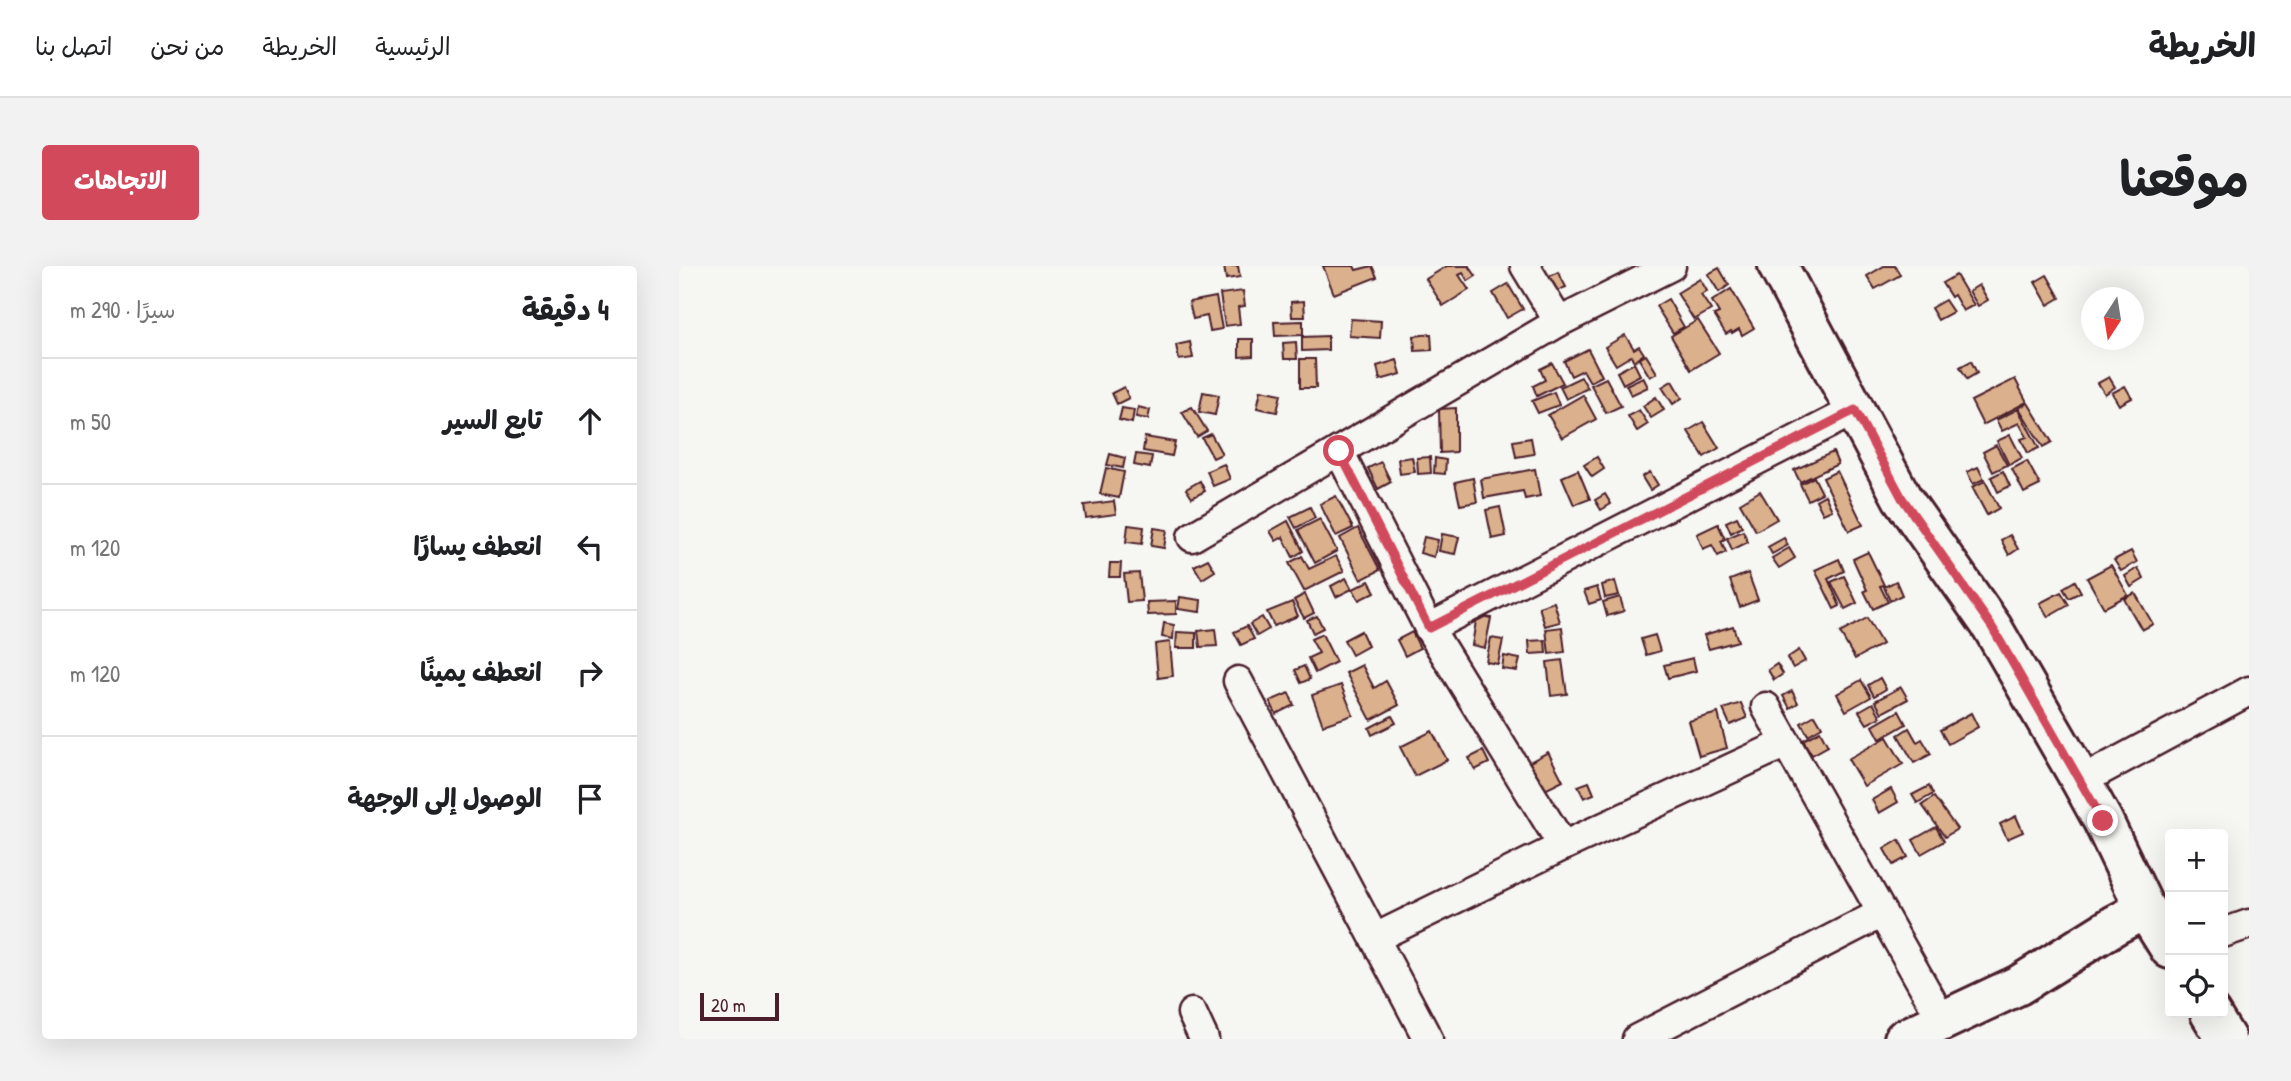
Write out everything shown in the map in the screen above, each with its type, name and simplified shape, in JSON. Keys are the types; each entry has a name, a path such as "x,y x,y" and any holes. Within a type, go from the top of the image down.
{"street":[{"path":"1525,266 1559,323"},
{"path":"1192,537 1559,323 1671,266"},
{"path":"1778,266 1902,498 1992,627 2081,781 2145,909 2165,940"},
{"path":"1429,628 1855,410"},
{"path":"1339,451 1429,628 1563,846"},
{"path":"1238,681 1427,1039"},
{"path":"2081,781 2249,691"},
{"path":"1766,708 1943,1021"},
{"path":"1375,938 1563,846 1786,743"},
{"path":"1904,1039 2019,985 2145,909"},
{"path":"1637,1039 1882,913"},
{"path":"2228,931 2249,924"},
{"path":"1192,1013 1204,1039"},
{"path":"2213,1018 2226,1039"}],"building":[{"path":"1224,266 1238,266 1240,277 1226,279"},
{"path":"1323,266 1354,266 1356,270 1372,266 1377,277 1334,294"},
{"path":"1447,266 1469,266 1476,276 1468,281 1463,273 1459,275 1469,290 1443,306 1426,279"},
{"path":"1884,266 1895,266 1900,275 1875,289 1867,276"},
{"path":"1719,268 1729,285 1719,292 1708,274"},
{"path":"1558,272 1566,287 1553,293 1546,278"},
{"path":"1956,275 1974,305 1963,311 1954,295 1951,297 1942,283"},
{"path":"2047,275 2060,298 2048,305 2035,282"},
{"path":"1700,279 1707,291 1701,295 1711,310 1694,320 1677,293"},
{"path":"1508,284 1523,309 1507,318 1493,293"},
{"path":"1979,285 1988,300 1978,306 1969,291"},
{"path":"1731,289 1754,328 1742,335 1739,329 1726,334 1714,315 1719,313 1712,301"},
{"path":"1243,291 1245,306 1238,307 1240,324 1225,326 1220,294"},
{"path":"1216,297 1222,329 1210,331 1207,316 1193,319 1189,302"},
{"path":"1668,299 1684,327 1673,333 1656,306"},
{"path":"1945,300 1953,312 1938,320 1931,308"},
{"path":"1304,301 1305,317 1292,317 1291,302"},
{"path":"1351,319 1381,321 1380,338 1349,336"},
{"path":"1698,320 1719,353 1691,370 1671,336"},
{"path":"1303,321 1303,335 1275,336 1274,322"},
{"path":"1431,334 1432,350 1415,351 1414,336"},
{"path":"1625,335 1634,349 1639,346 1644,354 1634,361 1631,356 1616,365 1605,347"},
{"path":"1328,336 1328,350 1302,351 1302,337"},
{"path":"1239,339 1253,339 1253,356 1239,357"},
{"path":"1190,342 1193,358 1179,360 1176,345"},
{"path":"1296,342 1297,359 1284,359 1283,343"},
{"path":"1588,349 1602,376 1590,382 1583,370 1571,376 1564,361"},
{"path":"1646,355 1657,373 1650,377 1639,359"},
{"path":"1300,359 1315,359 1316,388 1300,388"},
{"path":"1397,360 1401,374 1380,380 1377,366"},
{"path":"1971,361 1977,373 1967,379 1960,367"},
{"path":"1552,363 1563,383 1537,396 1533,386 1545,380 1540,369"},
{"path":"1634,363 1640,375 1623,384 1617,372"},
{"path":"1581,377 1588,388 1566,399 1560,387"},
{"path":"1643,377 1648,387 1631,395 1626,385"},
{"path":"2109,377 2115,387 2105,394 2098,383"},
{"path":"1606,378 1621,406 1606,413 1591,385"},
{"path":"2015,379 2027,402 1983,425 1971,401"},
{"path":"1672,381 1682,398 1673,404 1662,387"},
{"path":"2125,386 2132,398 2119,405 2112,393"},
{"path":"1124,387 1129,398 1117,404 1112,393"},
{"path":"1261,390 1281,394 1277,412 1257,408"},
{"path":"1203,392 1219,395 1215,415 1199,412"},
{"path":"1554,392 1559,405 1538,413 1532,401"},
{"path":"1583,395 1596,419 1562,438 1548,415"},
{"path":"1656,397 1664,410 1651,418 1643,406"},
{"path":"2028,403 2052,442 2043,447 2019,408"},
{"path":"1138,407 1150,410 1148,419 1136,417"},
{"path":"1192,407 1207,431 1197,437 1182,412"},
{"path":"1122,408 1134,410 1132,423 1119,420"},
{"path":"1456,408 1456,452 1440,453 1439,409"},
{"path":"2018,409 2039,448 2028,453 2021,439 2027,437 2019,423 2002,431 1996,420"},
{"path":"1639,410 1648,424 1637,431 1628,416"},
{"path":"1703,422 1719,448 1704,457 1688,431"},
{"path":"1211,434 1222,454 1213,458 1202,438"},
{"path":"2010,435 2022,458 2009,465 1997,441"},
{"path":"1145,437 1175,442 1172,456 1143,451"},
{"path":"1531,438 1534,454 1516,457 1513,441"},
{"path":"1996,445 2007,465 1993,472 1983,452"},
{"path":"1833,452 1838,464 1800,482 1794,470"},
{"path":"1110,454 1125,458 1123,468 1107,465"},
{"path":"1136,454 1152,456 1150,468 1134,465"},
{"path":"1412,457 1415,472 1400,474 1398,459"},
{"path":"1430,457 1431,473 1418,474 1417,458"},
{"path":"1597,457 1604,469 1592,477 1584,465"},
{"path":"1435,458 1446,460 1445,474 1434,473"},
{"path":"2027,461 2040,485 2024,493 2012,469"},
{"path":"1381,462 1391,482 1378,489 1368,468"},
{"path":"1224,464 1230,479 1213,486 1207,471"},
{"path":"1978,467 1984,479 1973,484 1967,472"},
{"path":"1106,468 1124,472 1119,498 1100,494"},
{"path":"1535,469 1540,496 1525,499 1523,491 1484,498 1481,479"},
{"path":"1578,470 1590,499 1574,505 1562,477"},
{"path":"1837,471 1863,525 1849,531 1823,478"},
{"path":"2003,471 2010,486 1998,492 1991,477"},
{"path":"1650,472 1658,485 1650,490 1642,477"},
{"path":"1814,477 1822,493 1808,500 1800,484"},
{"path":"1473,478 1477,502 1460,505 1455,482"},
{"path":"1200,481 1205,491 1192,498 1186,489"},
{"path":"1985,481 1999,508 1987,515 1972,487"},
{"path":"1760,491 1777,519 1756,531 1740,503"},
{"path":"1605,494 1611,504 1601,510 1595,500"},
{"path":"1825,495 1832,510 1823,514 1816,500"},
{"path":"1336,496 1353,528 1336,536 1320,504"},
{"path":"1114,501 1116,514 1086,518 1084,505"},
{"path":"1310,507 1315,518 1296,528 1290,517"},
{"path":"1500,507 1506,536 1492,539 1486,510"},
{"path":"1737,517 1742,527 1731,533 1726,522"},
{"path":"1320,519 1337,551 1315,563 1298,530"},
{"path":"1288,521 1303,551 1293,557 1283,537 1276,541 1270,531"},
{"path":"1718,524 1725,539 1721,541 1726,552 1718,556 1712,545 1703,549 1697,534"},
{"path":"1128,525 1144,527 1142,544 1126,542"},
{"path":"1154,528 1167,530 1164,548 1151,546"},
{"path":"1358,528 1380,570 1361,580 1340,538"},
{"path":"1743,531 1748,542 1732,550 1727,538"},
{"path":"1442,534 1459,537 1455,554 1439,551"},
{"path":"2010,535 2018,549 2009,555 2001,540"},
{"path":"1424,537 1438,540 1434,557 1420,553"},
{"path":"1784,538 1788,545 1772,554 1768,547"},
{"path":"1789,548 1795,558 1779,568 1772,558"},
{"path":"2131,551 2137,562 2121,571 2114,560"},
{"path":"1868,552 1884,585 1880,586 1888,602 1873,609 1853,559"},
{"path":"1302,556 1309,569 1336,556 1344,571 1304,591 1289,563"},
{"path":"1208,559 1215,571 1202,579 1194,566"},
{"path":"1839,559 1844,571 1828,579 1840,606 1834,609 1815,570"},
{"path":"1110,563 1121,563 1120,577 1109,577"},
{"path":"2111,565 2128,595 2104,608 2087,578"},
{"path":"2138,568 2144,579 2131,587 2125,576"},
{"path":"1139,573 1142,601 1127,602 1124,574"},
{"path":"1748,573 1758,600 1740,607 1730,580"},
{"path":"1844,576 1857,603 1845,609 1831,582"},
{"path":"1346,578 1352,589 1336,597 1331,586"},
{"path":"1369,581 1375,592 1359,600 1353,589"},
{"path":"1615,581 1619,595 1605,598 1602,585"},
{"path":"1896,581 1902,595 1890,601 1884,587"},
{"path":"2075,581 2081,592 2069,598 2063,588"},
{"path":"1597,587 1601,600 1589,604 1584,591"},
{"path":"2061,592 2069,605 2048,617 2040,603"},
{"path":"2135,593 2153,624 2142,630 2124,599"},
{"path":"1305,594 1314,613 1304,618 1294,600"},
{"path":"1180,597 1201,600 1200,612 1178,609"},
{"path":"1620,597 1624,611 1607,616 1603,602"},
{"path":"1176,601 1176,614 1148,615 1147,602"},
{"path":"1292,602 1298,616 1274,626 1267,612"},
{"path":"1554,602 1560,622 1545,626 1539,607"},
{"path":"1477,615 1491,618 1485,648 1472,645"},
{"path":"1317,616 1323,628 1313,633 1307,620"},
{"path":"1262,617 1269,629 1257,636 1250,624"},
{"path":"1867,618 1882,644 1855,659 1840,633"},
{"path":"1164,623 1174,625 1173,639 1162,637"},
{"path":"1247,626 1254,639 1241,645 1234,632"},
{"path":"1733,626 1738,641 1709,649 1704,635"},
{"path":"1562,627 1565,652 1549,654 1546,629"},
{"path":"1215,629 1217,646 1200,647 1198,631"},
{"path":"1361,631 1368,646 1352,655 1344,640"},
{"path":"1177,632 1196,633 1196,648 1176,648"},
{"path":"1412,632 1420,648 1405,656 1397,640"},
{"path":"1322,634 1336,662 1315,673 1308,658 1319,653 1311,639"},
{"path":"1655,635 1660,651 1646,655 1641,639"},
{"path":"1491,638 1503,640 1498,664 1486,662"},
{"path":"1545,640 1546,653 1530,654 1529,641"},
{"path":"1170,642 1173,676 1158,678 1155,644"},
{"path":"1799,650 1805,661 1793,668 1787,658"},
{"path":"1504,656 1520,659 1517,671 1502,669"},
{"path":"1693,658 1696,671 1668,678 1664,665"},
{"path":"1562,660 1567,694 1551,696 1547,662"},
{"path":"1777,664 1783,674 1774,680 1768,670"},
{"path":"1362,665 1374,688 1386,681 1399,705 1371,720 1346,673"},
{"path":"1304,666 1310,679 1301,683 1295,670"},
{"path":"1880,678 1886,689 1874,696 1868,685"},
{"path":"1861,680 1871,697 1846,711 1837,694"},
{"path":"1341,685 1353,715 1323,725 1312,695"},
{"path":"1901,687 1908,699 1882,713 1875,701"},
{"path":"1792,691 1798,703 1790,708 1783,696"},
{"path":"1289,693 1294,705 1276,714 1270,701"},
{"path":"1741,703 1747,718 1730,725 1723,709"},
{"path":"1873,703 1881,717 1867,724 1859,711"},
{"path":"1899,711 1906,724 1880,739 1873,726"},
{"path":"1718,713 1727,748 1699,756 1689,721"},
{"path":"1971,713 1978,727 1948,744 1940,730"},
{"path":"1815,715 1822,727 1808,735 1801,723"},
{"path":"1392,716 1396,723 1372,735 1369,728"},
{"path":"1909,728 1917,742 1922,739 1931,754 1914,763 1898,735"},
{"path":"1432,731 1447,760 1415,776 1400,747"},
{"path":"1820,731 1828,746 1812,755 1803,740"},
{"path":"1887,737 1903,764 1864,786 1848,759"},
{"path":"1483,751 1489,763 1475,770 1469,758"},
{"path":"1548,752 1563,781 1543,791 1528,763"},
{"path":"1589,782 1594,794 1584,798 1578,786"},
{"path":"1929,786 1933,794 1917,803 1912,795"},
{"path":"1891,789 1898,802 1879,813 1872,800"},
{"path":"1934,797 1957,829 1945,837 1922,805"},
{"path":"2016,816 2023,832 2007,839 2000,824"},
{"path":"1936,827 1944,841 1921,854 1913,840"},
{"path":"1899,840 1908,857 1893,865 1884,849"}],"route":[{"path":"1339,451 1429,628 1855,410 1902,498 1992,627 2103,821"}]}
